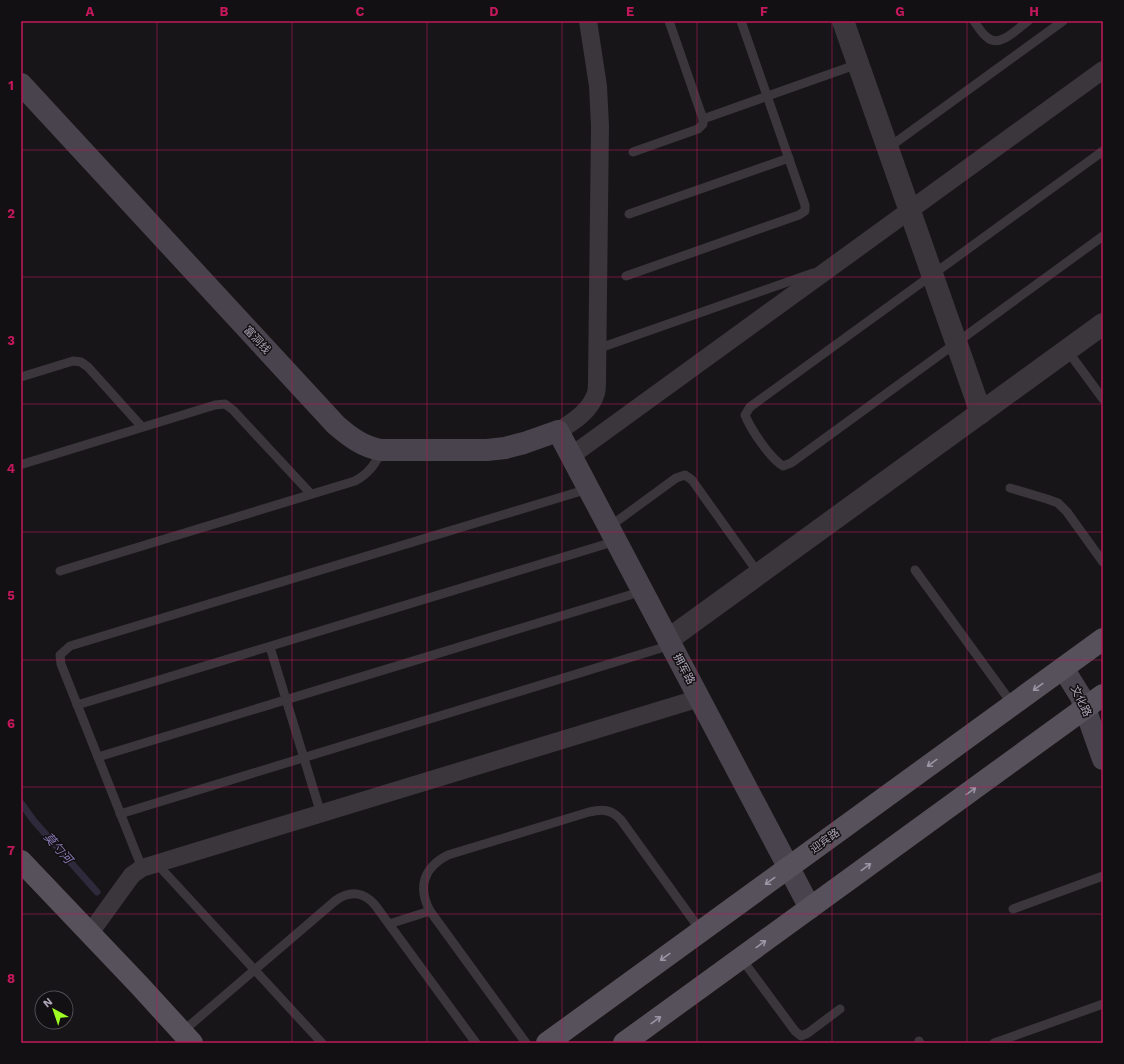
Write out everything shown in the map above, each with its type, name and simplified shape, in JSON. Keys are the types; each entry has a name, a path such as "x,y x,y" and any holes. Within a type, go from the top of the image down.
{"main road":[{"name":"富洞线","path":"21,84 336,425 362,444 381,450 487,450 506,448 558,431"},
{"name":"拥军路","path":"558,431 810,908"},
{"name":"迎宾路","path":"547,1043 1103,639"},
{"name":"文化路","path":"1063,668 1075,687 1085,708 1103,759"},
{"path":"624,1043 1103,695"},
{"path":"21,860 187,1038"}],"street":[{"path":"558,431 580,416 589,406 596,394 599,106 588,21"},
{"path":"843,21 981,413"},
{"path":"571,456 1103,70"},
{"path":"670,642 759,574 1103,324"},
{"path":"90,934 132,875 150,866 700,698"}],"lane":[{"path":"633,152 698,129 703,124 703,119 669,21"},
{"path":"626,276 805,211 805,204 741,21"},
{"path":"974,21 989,39 995,41 1006,37 1028,21"},
{"path":"888,148 1063,21"},
{"path":"703,119 858,64"},
{"path":"1103,152 750,407 745,415 749,424 776,461 783,466 791,463 1103,236"},
{"path":"629,214 789,158"},
{"path":"597,349 833,266"},
{"path":"1067,350 1103,399"},
{"path":"21,377 73,361 81,362 88,367 142,427"},
{"path":"22,464 215,405 225,404 233,410 311,494"},
{"path":"60,571 354,481 364,476 372,469 378,460 381,450"},
{"path":"77,705 270,646 612,534 676,478 685,475 692,480 759,574"},
{"path":"1010,488 1047,498 1058,503 1067,512 1103,562"},
{"path":"322,1043 255,970 150,866 120,814 77,705 60,659 60,655 70,646 588,489"},
{"path":"915,570 1013,705"},
{"path":"98,757 643,591"},
{"path":"120,814 670,642"},
{"path":"270,646 321,814"},
{"path":"526,1043 430,911 424,896 425,880 434,864 440,859 448,854 589,812 608,810 621,820 702,931"},
{"path":"1013,909 1103,876"},
{"path":"187,1038 255,970 342,896 357,894 364,895 370,900 476,1043"},
{"path":"389,924 430,911"},
{"path":"741,958 800,1036 808,1033 840,1010"},
{"path":"994,1043 1103,1004"}],"waterway":[{"name":"莫勺河","path":"21,803 34,821 97,892"}]}
